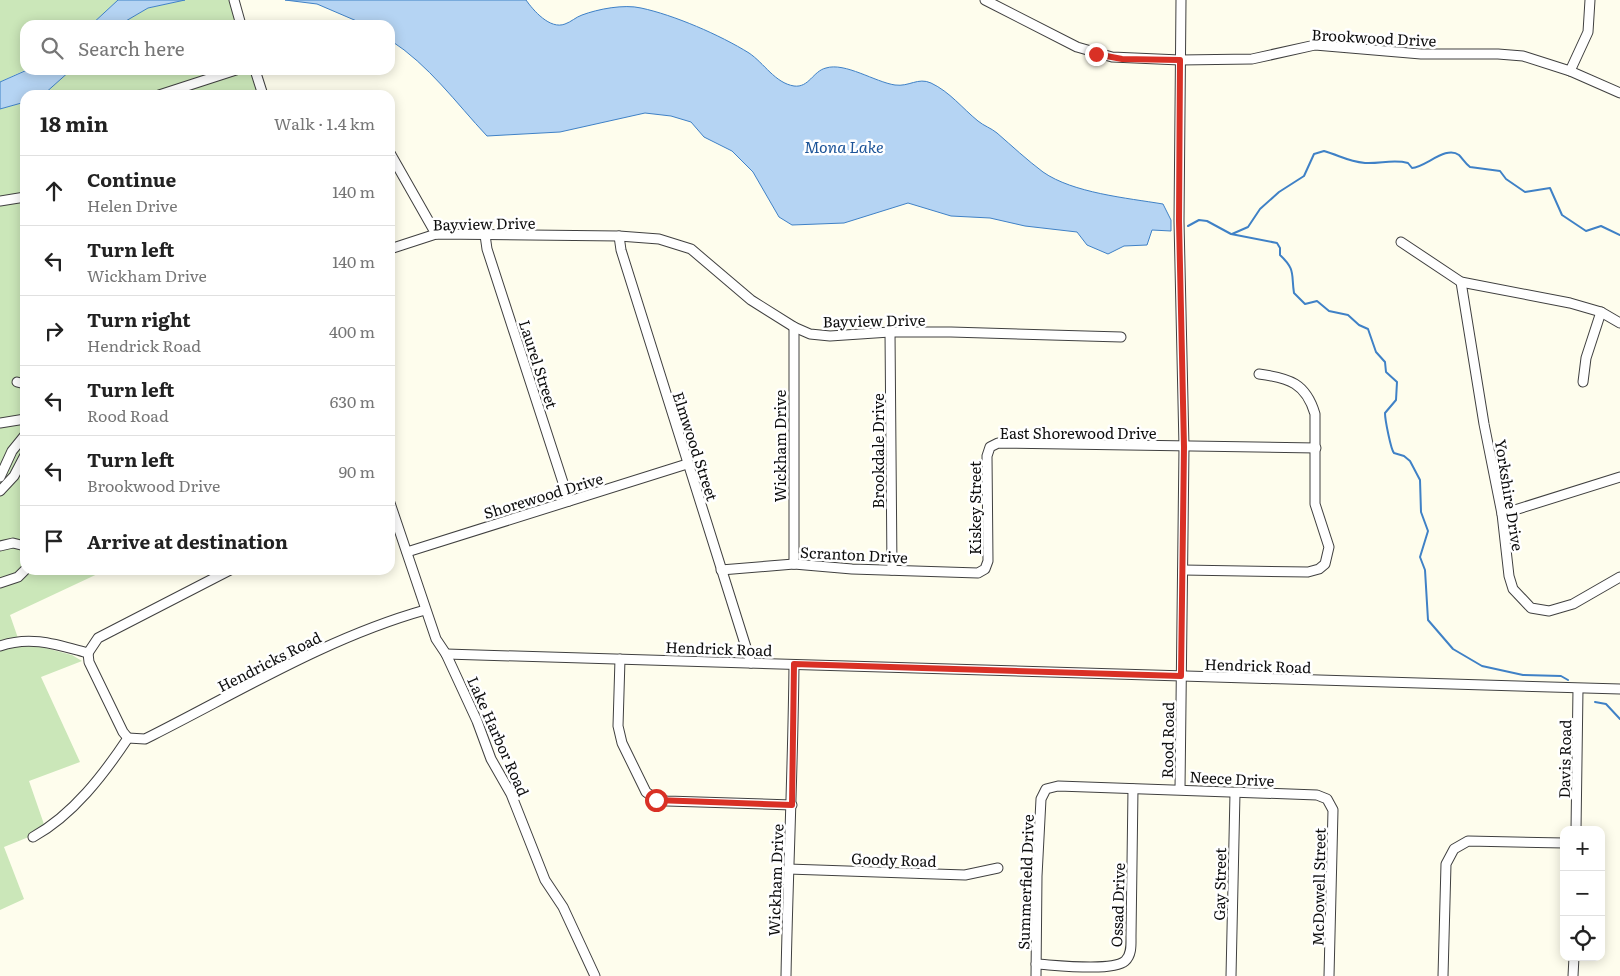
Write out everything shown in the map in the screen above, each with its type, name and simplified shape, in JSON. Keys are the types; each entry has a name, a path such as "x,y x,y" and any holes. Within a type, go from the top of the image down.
{"street":[{"path":"234,0 240,20"},
{"name":"Brookwood Drive","path":"985,0 1049,34 1096,54 1122,59 1252,59 1315,45 1421,54 1523,56 1570,72 1620,93"},
{"name":"Rood Road","path":"1180,790 1184,447 1179,221 1181,0"},
{"path":"1570,72 1588,32 1590,0"},
{"path":"174,90 221,75"},
{"path":"257,75 261,90"},
{"path":"395,162 436,234"},
{"path":"0,201 20,198"},
{"name":"Bayview Drive","path":"395,247 436,234 619,236 660,239 691,249 751,300 794,328 810,334 830,336 890,332 1120,336"},
{"name":"Laurel Street","path":"485,236 569,501"},
{"name":"Elmwood Street","path":"619,236 621,250 687,464 751,663"},
{"path":"1401,242 1461,282 1538,296 1601,312 1620,323"},
{"name":"Yorkshire Drive","path":"1461,282 1484,424 1502,514 1508,576 1512,589 1531,608 1549,611 1561,608 1620,577"},
{"path":"1583,382 1586,358 1601,312"},
{"name":"Wickham Drive","path":"794,328 794,564"},
{"name":"Brookdale Drive","path":"890,332 892,570"},
{"path":"1183,570 1308,572 1319,570 1325,564 1330,547 1315,504 1315,414 1311,400 1300,386 1282,377 1259,374"},
{"path":"0,423 20,420"},
{"path":"0,477 12,451 20,441"},
{"name":"East Shorewood Drive","path":"990,447 998,443 1316,448"},
{"name":"Kiskey Street","path":"985,569 988,561 987,456 990,447"},
{"name":"Shorewood Drive","path":"407,552 687,464"},
{"path":"0,492 14,476 20,465"},
{"path":"1502,514 1620,477"},
{"name":"Lake Harbor Road","path":"395,517 436,639 446,654 477,721 491,759 511,794 545,880 563,907 595,976"},
{"path":"0,546 13,543 20,545"},
{"name":"Scranton Drive","path":"721,570 794,564 978,573 985,569"},
{"path":"0,582 20,575"},
{"path":"33,837 46,830 104,773 128,738 123,732 89,662 88,654 98,638 220,575"},
{"name":"Hendricks Road","path":"128,738 145,739 321,649 374,625 425,610"},
{"path":"0,646 15,641 34,640 88,654"},
{"name":"Hendrick Road","path":"446,654 1620,689"},
{"path":"620,659 618,726 622,743 646,792 656,800 667,802 792,805"},
{"name":"Wickham Drive","path":"786,976 788,869 792,805 794,664"},
{"name":"Davis Road","path":"1576,826 1578,689"},
{"name":"Neece Drive","path":"1046,790 1058,786 1317,795 1327,799"},
{"name":"Ossad Drive","path":"1036,964 1118,966 1126,960 1130,953 1133,789"},
{"name":"Summerfield Drive","path":"1036,976 1038,847 1041,799 1046,790"},
{"name":"Gay Street","path":"1231,976 1235,792"},
{"name":"McDowell Street","path":"1327,799 1333,810 1329,976"},
{"path":"1443,976 1446,864 1454,849 1468,841 1560,843"},
{"name":"Goody Road","path":"788,869 965,876 998,868"},
{"path":"1573,976 1574,961"}],"green space":[{"path":"0,0 118,0 96,20 20,20 20,72 0,82"},
{"path":"185,0 234,0 240,20 128,20 148,8"},
{"path":"65,75 257,75 261,90 49,90"},
{"path":"20,103 20,575 95,575 10,615 19,641 72,655 82,661 41,677 80,762 29,781 46,830 4,847 24,899 0,910 0,109"}],"water":[{"path":"118,0 185,0 148,8 128,20 96,20"},
{"name":"Mona Lake","path":"285,0 526,0 542,18 559,25 596,11 619,7 634,7 654,11 725,39 749,53 775,77 794,86 804,84 826,68 834,67 851,70 895,85 926,81 956,100 978,121 995,131 1043,172 1055,179 1101,194 1163,204 1171,220 1171,231 1152,230 1147,245 1124,246 1108,254 1087,245 1077,232 1025,226 990,218 951,216 908,203 844,223 792,225 779,217 753,172 732,151 704,137 691,122 671,116 645,113 560,132 487,136 442,85 395,44 395,20 354,20 317,4"},
{"path":"20,73 20,75 65,75 49,90 20,90 20,103 0,109 0,82"}],"waterway":[{"path":"1232,234 1248,227 1260,209 1279,192 1304,176 1314,154 1324,151 1359,162 1402,162 1408,163 1412,168 1418,167 1442,154 1454,153 1459,155 1470,167 1500,171 1506,179 1525,192 1550,188 1562,215 1586,231 1601,226 1620,235"},
{"path":"1188,226 1199,220 1207,221 1231,234 1277,243 1280,248 1280,255 1291,269 1294,293 1305,304 1317,301 1329,311 1348,315 1359,325 1368,329 1376,352 1385,362 1386,372 1397,382 1396,400 1385,413 1393,451 1410,461 1420,480 1421,512 1428,531 1420,557 1425,570 1428,620 1453,649 1482,666 1523,675 1561,676 1568,680"},
{"path":"1595,702 1606,704 1620,719"}],"route":[{"path":"656,800 667,802 792,805 794,664 1181,676 1184,381 1179,221 1180,60 1122,59 1096,54"}]}
